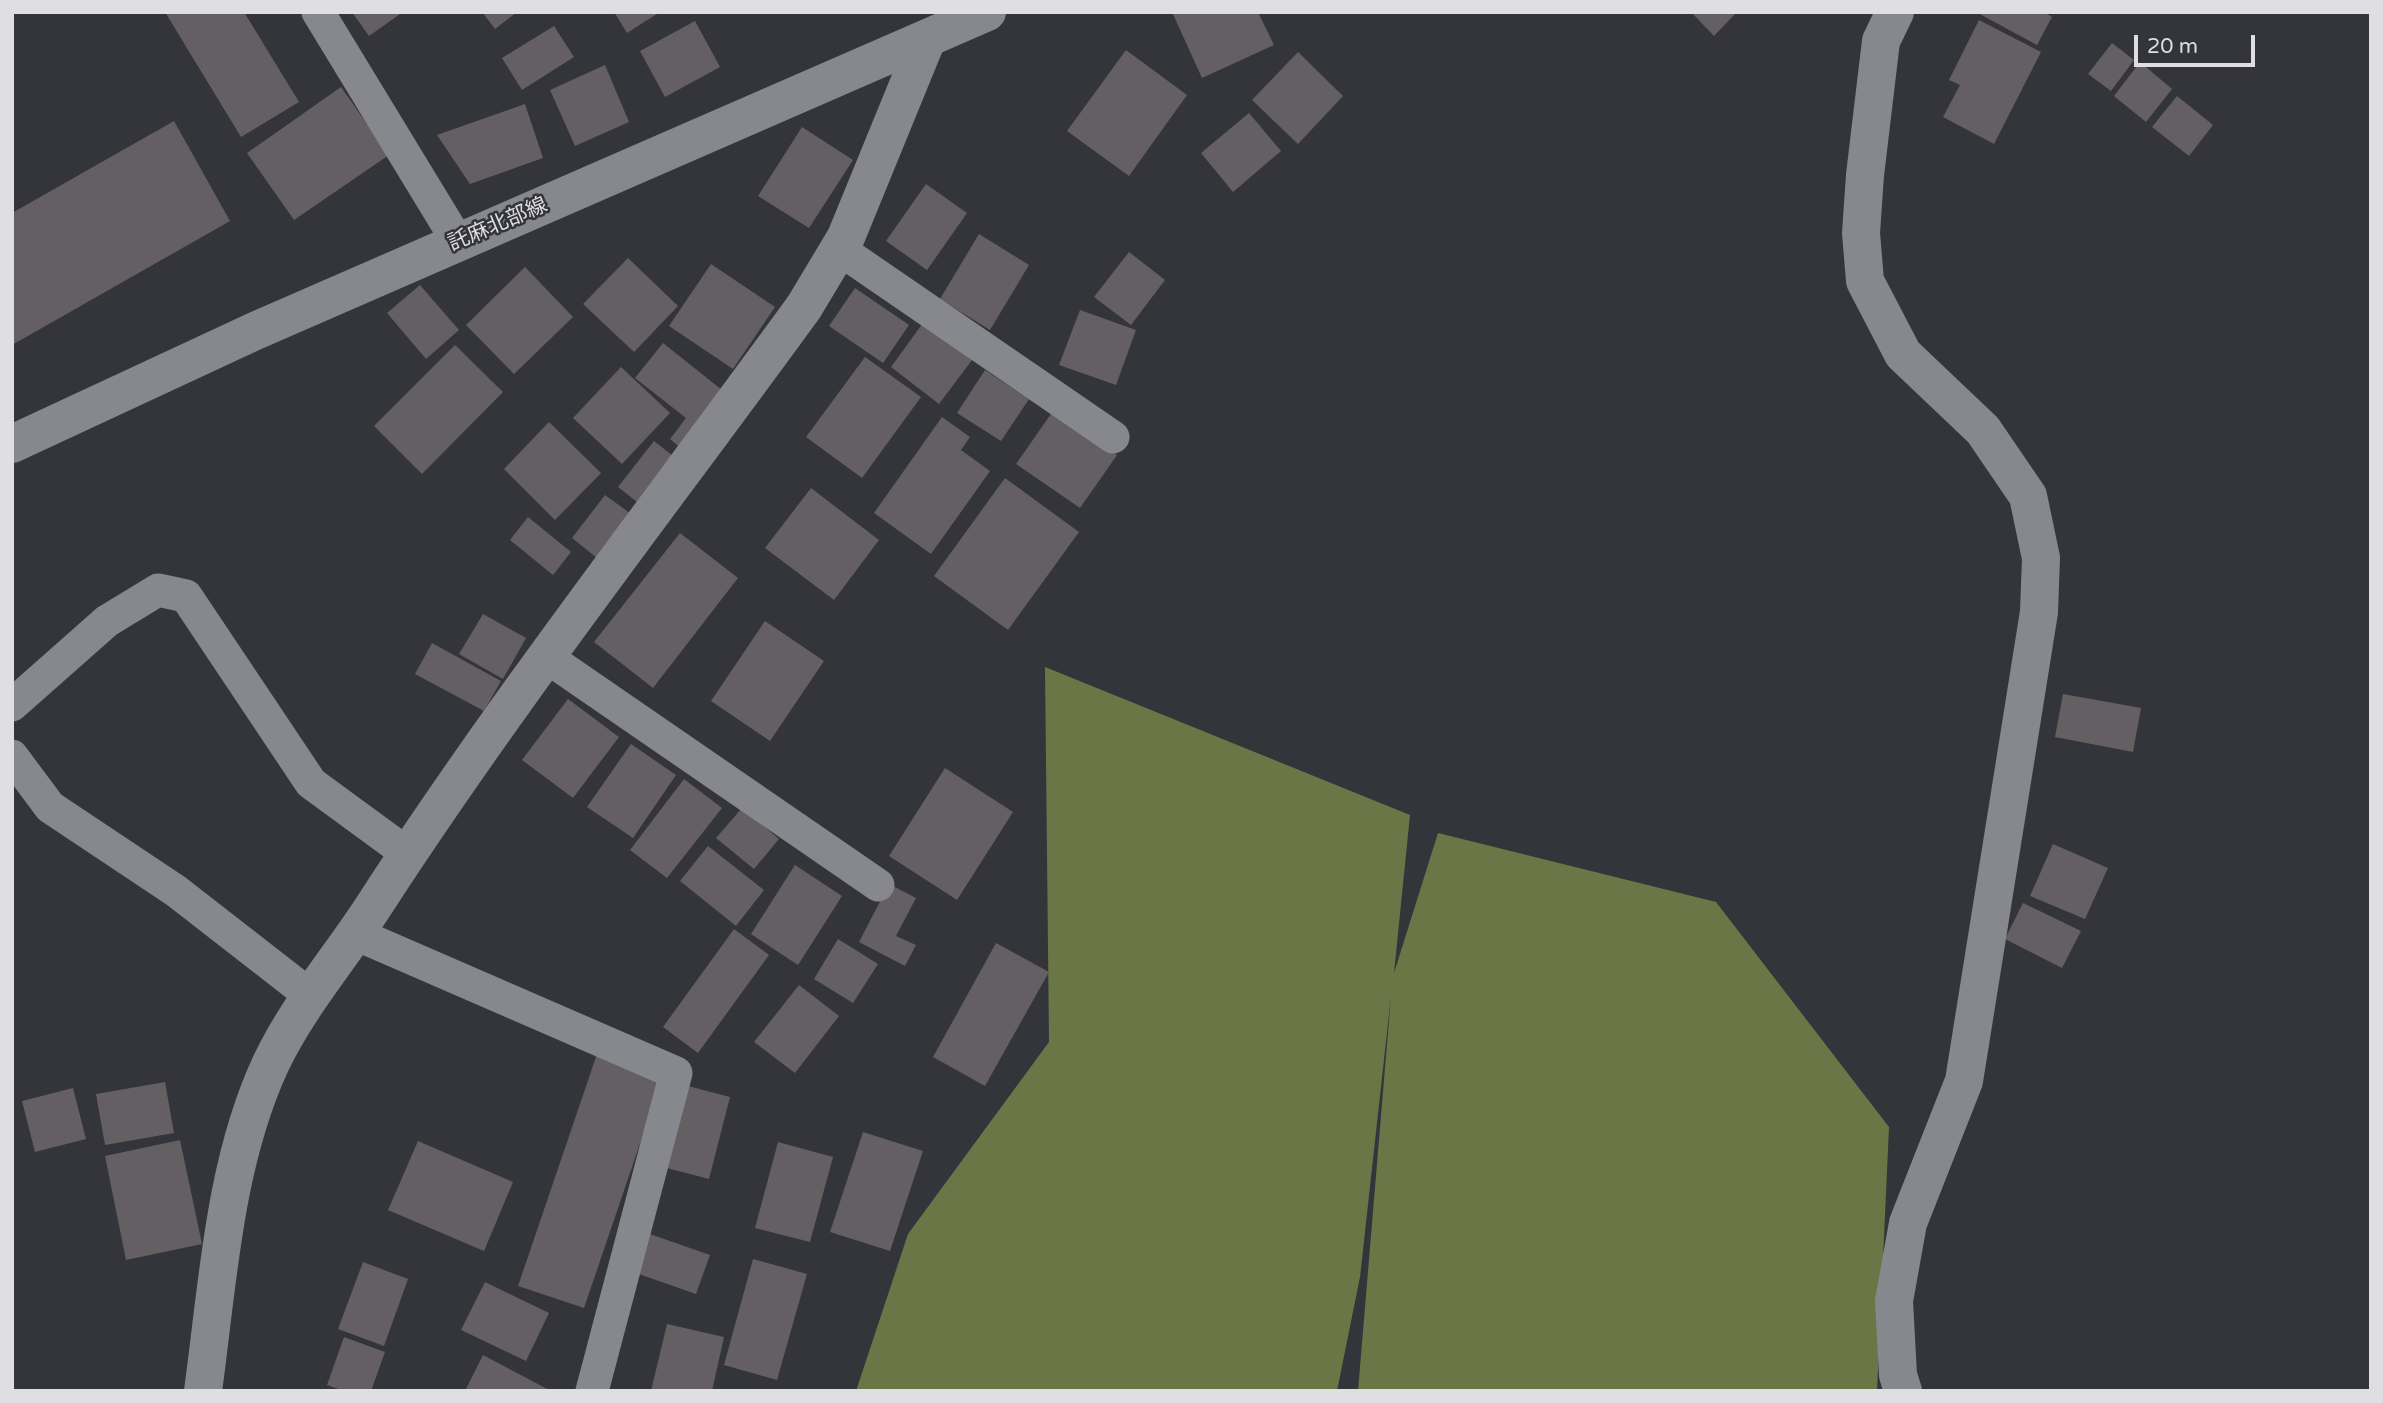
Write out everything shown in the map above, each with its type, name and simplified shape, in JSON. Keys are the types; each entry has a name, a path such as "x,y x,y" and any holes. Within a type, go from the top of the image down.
{"street":[{"path":"318,12 458,242"},
{"name":"託麻北部線","path":"12,444 255,331 987,12"},
{"path":"1895,12 1881,41 1865,175 1861,233 1865,281 1903,354 1983,430 2028,496 2041,558 2037,626 1964,1081 1908,1223 1894,1301 1898,1375 1903,1391"},
{"path":"203,1391 230,1196 241,1148 271,1063 311,996 356,934 408,854 804,307 839,249 927,39"},
{"path":"839,249 1113,437"},
{"path":"12,705 107,621 158,590 186,596 312,783 408,854"},
{"path":"548,658 878,885"},
{"path":"12,756 50,807 176,891 311,996"},
{"path":"356,934 676,1073 592,1391"}],"green space":[{"path":"1045,667 1410,815 1394,973 1438,833 1716,902 1889,1127 1877,1391 1358,1391 1391,996 1360,1277 1337,1391 856,1391 908,1234 1049,1042"}],"building":[{"path":"165,12 244,12 299,102 241,137"},
{"path":"352,12 403,12 369,36"},
{"path":"482,12 517,12 495,29"},
{"path":"614,12 660,12 627,33"},
{"path":"1172,12 1258,12 1274,45 1202,78"},
{"path":"1691,12 1737,12 1714,36"},
{"path":"1976,12 2044,12 2052,17 2037,45"},
{"path":"1979,20 2041,52 1994,144 1943,117 1960,85 1949,80"},
{"path":"695,21 720,67 665,97 640,51"},
{"path":"554,26 574,57 522,90 502,58"},
{"path":"2112,43 2134,60 2111,91 2088,74"},
{"path":"1126,50 1187,95 1129,176 1067,131"},
{"path":"1298,52 1343,96 1298,144 1252,100"},
{"path":"2140,62 2172,89 2146,122 2114,96"},
{"path":"605,65 629,122 575,146 550,90"},
{"path":"341,87 389,155 294,220 247,153"},
{"path":"2177,96 2213,125 2189,156 2152,127"},
{"path":"525,104 543,158 470,184 437,135"},
{"path":"1249,113 1281,151 1233,192 1201,153"},
{"path":"174,121 230,221 12,345 12,213"},
{"path":"802,127 853,160 809,228 758,196"},
{"path":"926,184 967,213 927,270 886,241"},
{"path":"979,234 1029,265 990,330 940,299"},
{"path":"1129,252 1165,280 1131,325 1094,297"},
{"path":"628,258 678,306 634,352 583,304"},
{"path":"711,264 775,307 733,369 669,326"},
{"path":"525,267 573,317 514,374 466,325"},
{"path":"420,285 459,330 426,359 387,313"},
{"path":"855,288 909,325 883,363 829,326"},
{"path":"1080,310 1136,330 1116,385 1059,365"},
{"path":"923,323 972,360 939,404 891,367"},
{"path":"663,343 727,394 683,450 670,439 686,418 635,378"},
{"path":"455,345 503,392 422,474 374,426"},
{"path":"865,357 921,397 862,478 806,437"},
{"path":"621,367 670,413 622,464 573,418"},
{"path":"985,370 1029,399 1001,441 957,413"},
{"path":"1053,411 1117,455 1080,508 1016,464"},
{"path":"942,417 970,437 961,450 990,471 931,554 874,513"},
{"path":"549,422 601,473 555,520 504,469"},
{"path":"654,441 673,456 637,502 618,487"},
{"path":"1005,478 1079,532 1008,630 934,576"},
{"path":"811,488 879,540 834,600 765,548"},
{"path":"605,495 631,514 597,558 572,538"},
{"path":"528,517 571,552 553,575 510,540"},
{"path":"680,533 738,578 653,688 594,642"},
{"path":"483,614 526,638 503,679 459,654"},
{"path":"765,621 824,661 770,741 711,701"},
{"path":"432,643 501,681 484,711 415,674"},
{"path":"2063,694 2141,708 2133,752 2055,737"},
{"path":"568,699 619,737 573,798 522,760"},
{"path":"631,744 676,775 633,838 587,807"},
{"path":"945,768 1013,812 957,900 889,856"},
{"path":"684,779 722,808 667,878 630,850"},
{"path":"742,808 779,839 754,869 716,838"},
{"path":"2053,844 2108,868 2085,919 2030,896"},
{"path":"708,846 764,890 736,926 680,881"},
{"path":"795,865 842,896 798,965 751,934"},
{"path":"889,884 916,898 896,936 916,945 905,966 859,942"},
{"path":"2023,903 2081,931 2062,968 2005,939"},
{"path":"734,929 769,955 698,1053 663,1027"},
{"path":"838,939 878,964 853,1003 814,979"},
{"path":"996,943 1049,972 985,1086 933,1057"},
{"path":"799,985 839,1016 795,1073 754,1042"},
{"path":"597,1054 663,1076 584,1308 518,1286"},
{"path":"165,1082 174,1133 105,1145 96,1094"},
{"path":"688,1086 730,1097 709,1179 667,1168"},
{"path":"73,1088 86,1139 35,1152 22,1101"},
{"path":"863,1132 923,1151 890,1251 830,1232"},
{"path":"180,1140 202,1244 126,1260 105,1156"},
{"path":"418,1141 513,1182 484,1251 388,1210"},
{"path":"778,1142 833,1157 810,1242 755,1228"},
{"path":"647,1233 710,1255 696,1294 633,1272"},
{"path":"753,1259 807,1274 777,1380 724,1365"},
{"path":"363,1262 408,1279 384,1346 338,1329"},
{"path":"485,1282 549,1313 526,1361 461,1330"},
{"path":"667,1324 724,1337 712,1391 651,1391"},
{"path":"344,1337 385,1352 371,1391 344,1391 327,1385"},
{"path":"483,1355 551,1391 465,1391"}]}
